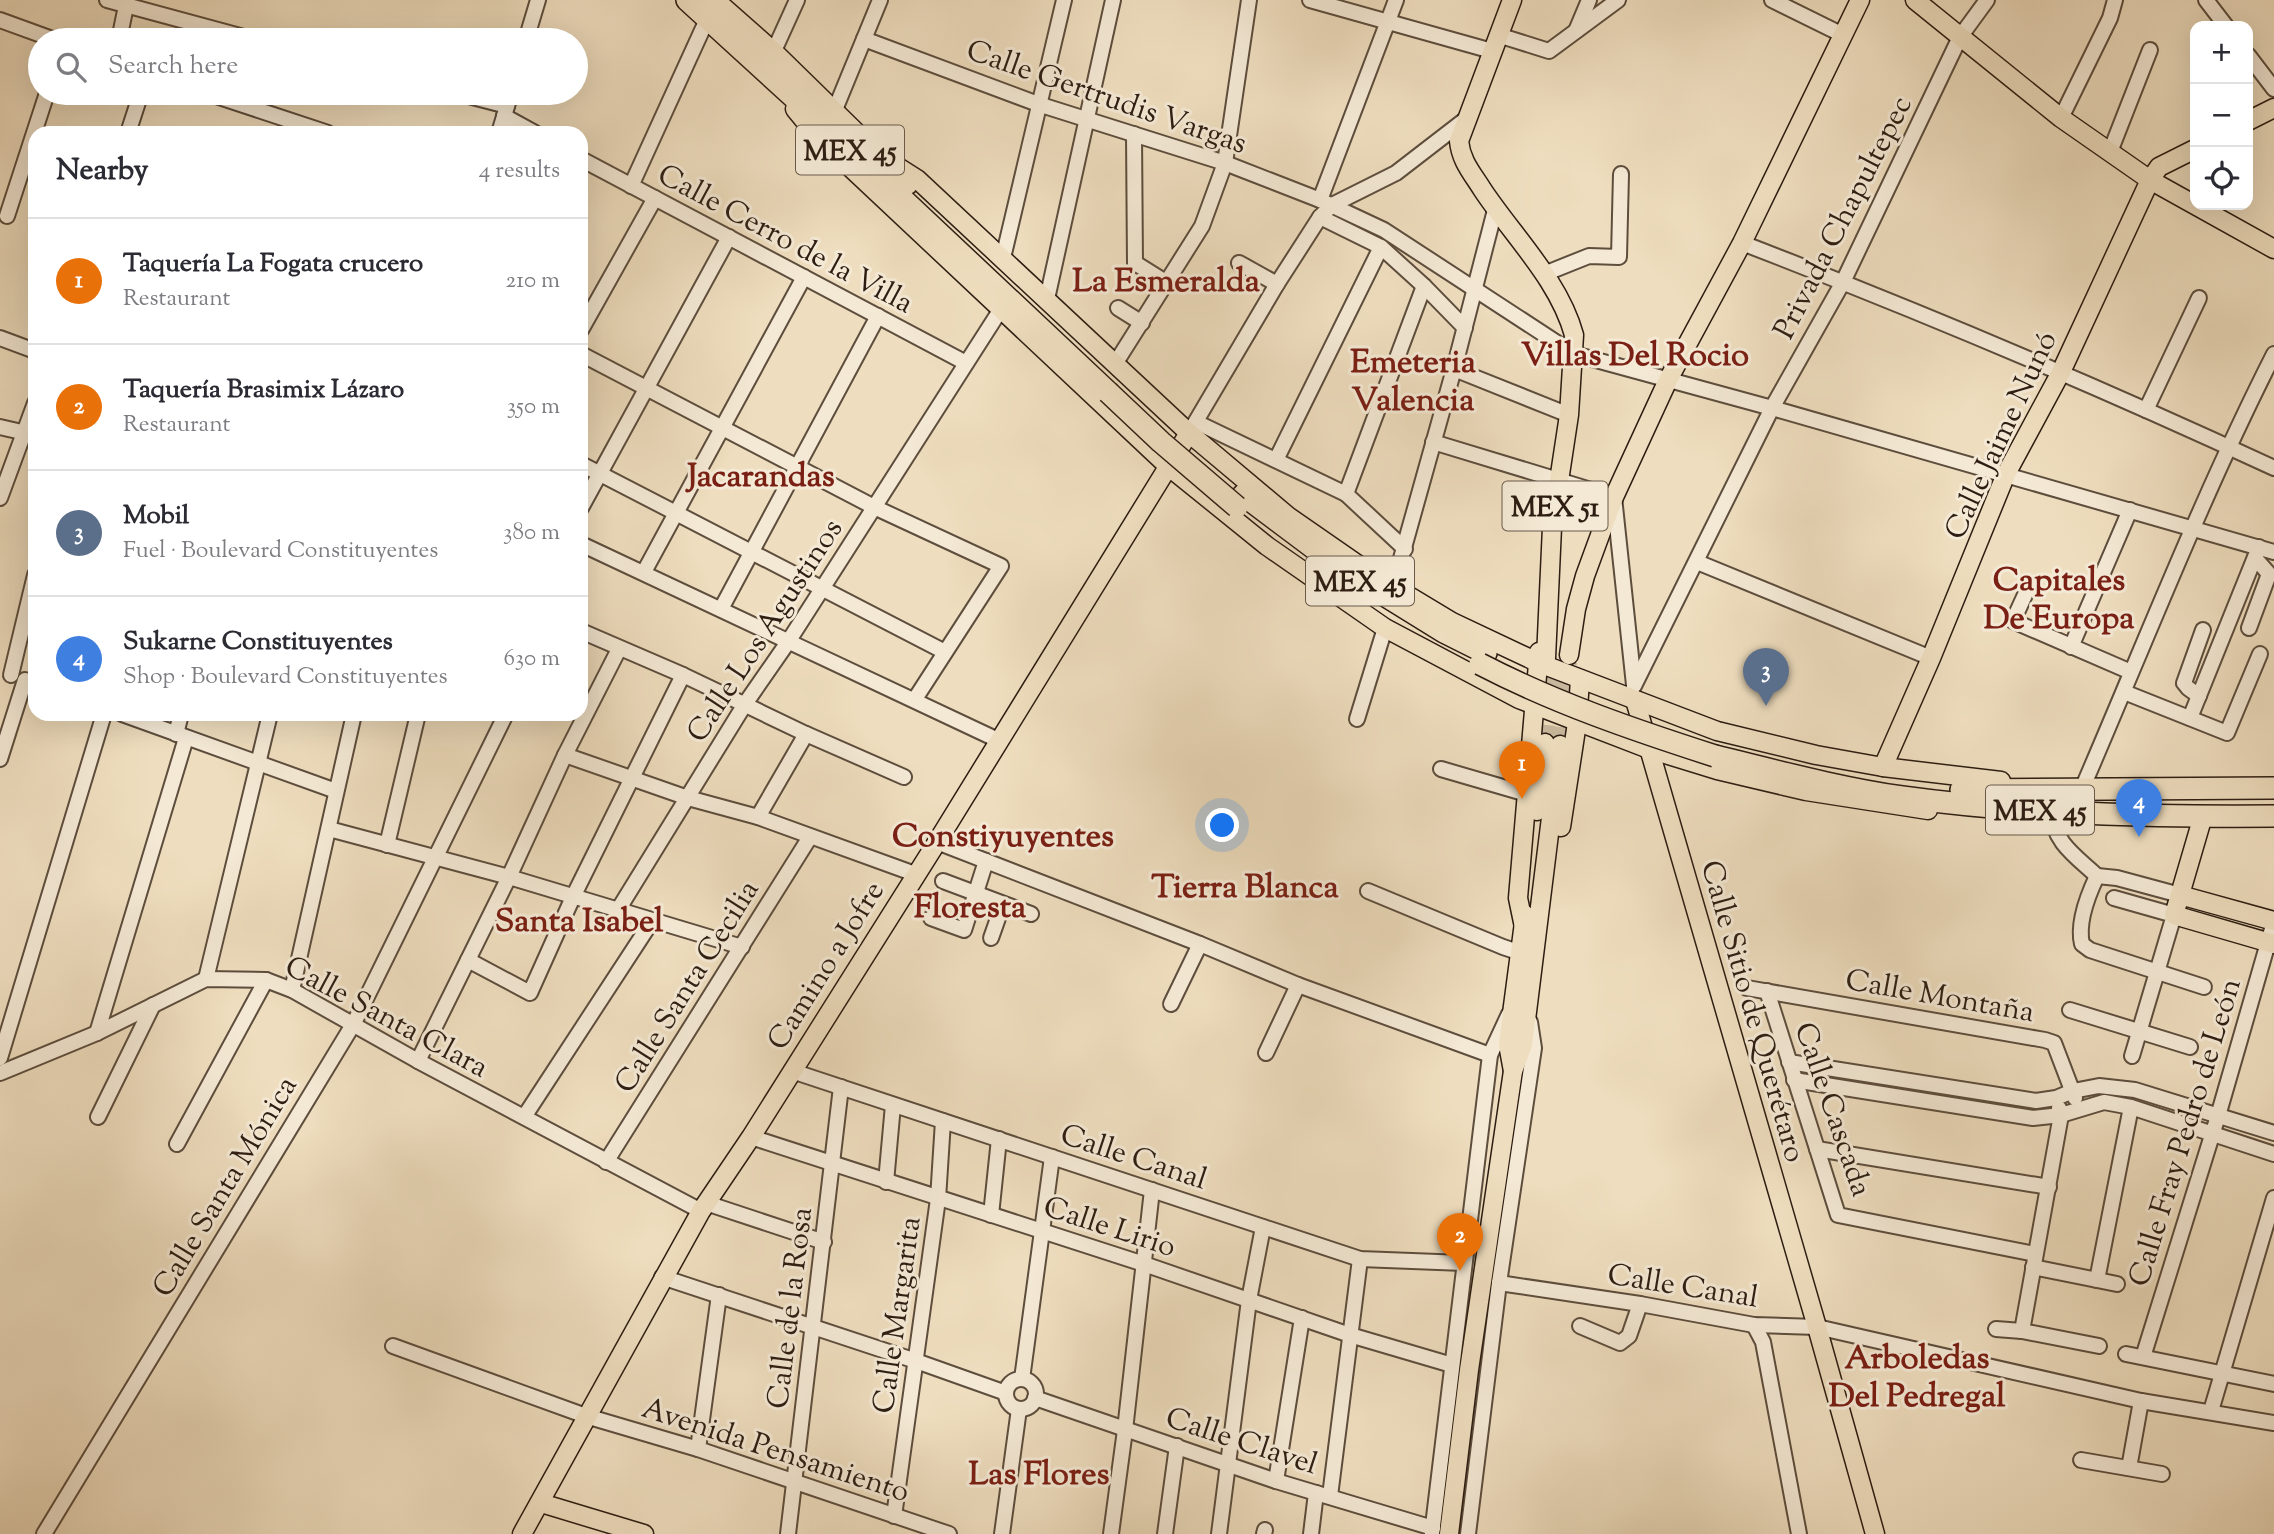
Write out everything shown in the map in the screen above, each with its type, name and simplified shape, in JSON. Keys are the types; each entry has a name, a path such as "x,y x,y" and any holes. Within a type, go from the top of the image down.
{"highway":[{"name":"MEX 45","path":"687,0 721,19 768,62 834,112 1012,303"},
{"name":"MEX 45","path":"713,0 721,19"},
{"name":"MEX 45","path":"768,62 825,126 1198,475 1275,536 1381,609 1437,642 1524,687 1575,708 1715,756 1905,786 1976,791 2274,788"},
{"name":"MEX 45","path":"1810,773 1902,797 2053,815 2274,816"}],"main road":[{"name":"MEX 51","path":"1512,0 1466,119 1460,153 1495,209 1544,274 1571,323 1574,335 1569,415 1552,527 1544,550 1542,661"},
{"name":"MEX 51","path":"1569,655 1576,609 1585,576 1614,497 1668,380 1742,243 1860,0"},
{"path":"1915,0 2061,118 2150,180 2274,250"},
{"path":"2253,118 2274,108"},
{"path":"872,151 917,179 1140,388 1193,428 1289,517 1393,587 1452,622 1580,680 1634,693 1717,731 1816,755 1882,767 2082,789"},
{"name":"Calle Jaime Nunó","path":"1882,767 1931,658 2006,474 2061,372 2150,180 2159,167 2190,152"},
{"path":"1012,303 1111,414 1168,466 1268,546 1385,628 1534,706 1649,749 1730,773 1806,791 1886,805 2008,818 2053,815"},
{"name":"Camino a Jofre","path":"522,1534 662,1277 704,1207 937,842 1193,428"},
{"path":"1524,927 1518,898 1534,706 1542,661"},
{"path":"1438,1532 1469,1370 1513,1071 1508,1044 1545,933 1577,723 1580,680"},
{"name":"Calle Sitio de Querétaro","path":"1634,693 1875,1534"},
{"path":"1521,1006 1524,927 1553,744 1531,970"},
{"path":"2203,816 2174,915 2271,943"},
{"path":"2180,895 2274,921"},
{"path":"541,1503 644,1534"}],"street":[{"path":"107,0 127,3 213,28"},
{"path":"530,28 538,0"},
{"path":"631,186 721,19 675,0"},
{"path":"768,62 797,0"},
{"path":"834,112 880,0"},
{"path":"1003,258 1064,0"},
{"path":"1047,299 1113,0"},
{"path":"1115,365 1202,226 1225,163 1249,0"},
{"path":"1310,0 1388,22 1549,51 1618,0"},
{"path":"1396,0 1320,217 1277,284 1193,428 1276,460 1346,494 1405,549"},
{"path":"1576,31 1589,0"},
{"path":"1772,0 1843,35"},
{"name":"Privada Chapultepec","path":"1634,693 1772,408 1843,282 1960,37 1987,0"},
{"path":"2061,118 2110,18 2115,0"},
{"path":"2206,0 2222,21"},
{"path":"121,28 127,3"},
{"path":"0,20 28,30"},
{"name":"Calle Gertrudis Vargas","path":"864,39 1087,121 1225,163 1326,203 1384,230 1574,354 2192,527 2257,552 2274,552"},
{"path":"2110,152 2150,50"},
{"path":"2253,62 2274,89"},
{"path":"36,126 43,105"},
{"path":"130,126 137,105"},
{"path":"243,105 307,126"},
{"path":"501,126 507,105 528,126"},
{"path":"1326,203 1396,173 1466,119"},
{"path":"1134,134 1135,263 1167,283"},
{"path":"7,216 28,151"},
{"name":"Calle Cerro de la Villa","path":"588,163 966,363"},
{"path":"1544,274 1589,256 1619,257 1621,174"},
{"path":"588,318 655,198"},
{"path":"1393,587 1495,209"},
{"path":"1320,217 1381,247 1465,328"},
{"path":"588,495 729,237"},
{"path":"1742,243 2061,372 2274,468"},
{"path":"1276,460 1381,247"},
{"path":"1239,262 1277,284"},
{"path":"644,572 804,277"},
{"path":"1346,494 1424,286"},
{"path":"2146,410 2199,298"},
{"name":"Calle Los Agustinos","path":"618,910 745,704 788,642 966,363 1012,303"},
{"path":"1118,308 1142,323"},
{"path":"721,609 878,316"},
{"path":"0,338 28,348"},
{"path":"2082,789 2192,527 2274,354"},
{"path":"588,358 796,468 1001,566 915,699"},
{"path":"1454,369 1569,415"},
{"path":"1111,414 1130,407 1140,388"},
{"path":"2,432 28,434"},
{"path":"0,498 28,436"},
{"path":"1433,442 1614,497"},
{"path":"588,468 945,652"},
{"name":"Calle Sitio de Querétaro","path":"1614,497 1634,693"},
{"path":"2071,647 2130,510"},
{"path":"588,547 1000,741"},
{"path":"2249,628 2269,574 2257,552"},
{"path":"2190,718 2257,552"},
{"path":"1698,562 1931,658"},
{"path":"2030,584 2013,621 2132,672"},
{"path":"0,759 28,617"},
{"path":"1357,719 1385,628"},
{"path":"2199,696 2184,683 2203,630"},
{"path":"588,634 904,777"},
{"path":"588,711 620,649"},
{"path":"2124,692 2228,733 2260,654"},
{"path":"468,960 530,993 573,897 683,675"},
{"path":"0,1058 102,721"},
{"path":"141,721 336,791"},
{"path":"97,1033 181,736 181,721"},
{"path":"206,979 268,721"},
{"path":"292,990 352,721"},
{"path":"387,845 416,721"},
{"name":"Calle Santa Mónica","path":"44,1534 354,1023 503,721"},
{"path":"418,1061 583,721"},
{"path":"758,817 806,734"},
{"path":"565,755 688,798 758,817 915,874"},
{"path":"1441,769 1527,794"},
{"path":"2053,815 2055,830 2064,844 2097,876 2117,878 2180,895"},
{"path":"329,829 509,877 742,947"},
{"name":"Calle Santa Cecilia","path":"606,1162 810,837"},
{"path":"937,842 1298,985 1490,1055"},
{"path":"931,918 964,930 986,861"},
{"path":"2097,876 2079,932 2082,944 2090,950 2204,987"},
{"path":"943,881 1031,914"},
{"path":"1368,891 1521,953"},
{"path":"2114,898 2174,915 2155,971 2132,1056"},
{"path":"991,938 1003,904"},
{"path":"524,1117 652,921"},
{"name":"Calle Fray Pedro de León","path":"2143,1357 2271,943 2274,921"},
{"path":"1171,1004 1200,944"},
{"name":"Calle Santa Clara","path":"0,1073 97,1033 206,979 266,980 292,990 354,1023 418,1061 606,1162 704,1207 824,1242"},
{"path":"177,1144 266,980"},
{"path":"1266,1053 1298,985"},
{"name":"Calle Montaña","path":"1747,988 2054,1043 2080,1109"},
{"name":"Calle Cascada","path":"1767,991 1838,1215 2034,1260"},
{"path":"98,1117 153,1005"},
{"path":"1438,1532 1452,1365 1490,1055 1521,1006"},
{"path":"1468,1534 1499,1283 1534,1048 1521,1006"},
{"path":"2070,1010 2190,1047"},
{"path":"1789,1062 2036,1101 2099,1086 2136,1090 2274,1133"},
{"name":"Calle Canal","path":"792,1071 1360,1259 1464,1263"},
{"path":"1794,1080 2033,1118 2061,1115 2104,1102 2131,1107 2274,1154"},
{"name":"Calle de la Rosa","path":"788,1534 841,1087"},
{"path":"2022,1331 2061,1115 2056,1098"},
{"path":"886,1182 893,1105"},
{"path":"2097,1280 2131,1107"},
{"name":"Calle Margarita","path":"894,1516 938,1199 943,1121"},
{"name":"Calle Lirio","path":"751,1137 1144,1264 1350,1335 1452,1365"},
{"path":"991,1215 999,1139"},
{"path":"1816,1149 2049,1186"},
{"path":"1022,1379 1052,1157"},
{"path":"1111,1534 1152,1190"},
{"path":"2211,1411 2274,1198"},
{"path":"1219,1534 1248,1300 1263,1227"},
{"path":"1311,1534 1323,1494 1360,1259"},
{"path":"2034,1260 2117,1284"},
{"path":"662,1277 814,1326 1006,1394"},
{"name":"Calle Canal","path":"1499,1283 1640,1304 1754,1325 1817,1327 2141,1401 2274,1423"},
{"path":"698,1449 719,1296"},
{"path":"1580,1325 1620,1343 1629,1336 1640,1304"},
{"path":"1276,1481 1302,1318"},
{"path":"1754,1325 1763,1342 1799,1534"},
{"path":"1996,1329 2022,1331 2099,1346"},
{"name":"Avenida Pensamiento","path":"393,1346 586,1416 698,1449 949,1534"},
{"path":"2126,1354 2274,1384"},
{"path":"1022,1379 1030,1382 1035,1389 1035,1398 1026,1408 1019,1409 1007,1401 1006,1394 1008,1386 1022,1379"},
{"name":"Calle Clavel","path":"1035,1398 1276,1481 1438,1532"},
{"path":"2129,1468 2141,1401"},
{"path":"1002,1534 1019,1409"},
{"path":"1165,1534 1177,1447"},
{"path":"2081,1460 2162,1474"}],"tunnel":[{"path":"1545,743 1549,692 1546,658"},
{"path":"1560,745 1568,662"}],"place":[{"name":"Mobil","path":"1766,706"},
{"name":"Taquería La Fogata crucero","path":"1522,799"},
{"name":"Sukarne Constituyentes","path":"2139,837"},
{"name":"Taquería Brasimix Lázaro","path":"1460,1271"}],"district":[{"name":"La Esmeralda","path":"1166,279"},
{"name":"Villas Del Rocio","path":"1635,353"},
{"name":"Emeteria Valencia","path":"1413,379"},
{"name":"Jacarandas","path":"761,474"},
{"name":"Capitales De Europa","path":"2059,597"},
{"name":"Constiyuyentes","path":"1003,834"},
{"name":"Tierra Blanca","path":"1245,885"},
{"name":"Floresta","path":"970,905"},
{"name":"Santa Isabel","path":"579,919"},
{"name":"Arboledas Del Pedregal","path":"1917,1375"},
{"name":"Las Flores","path":"1039,1472"}]}
